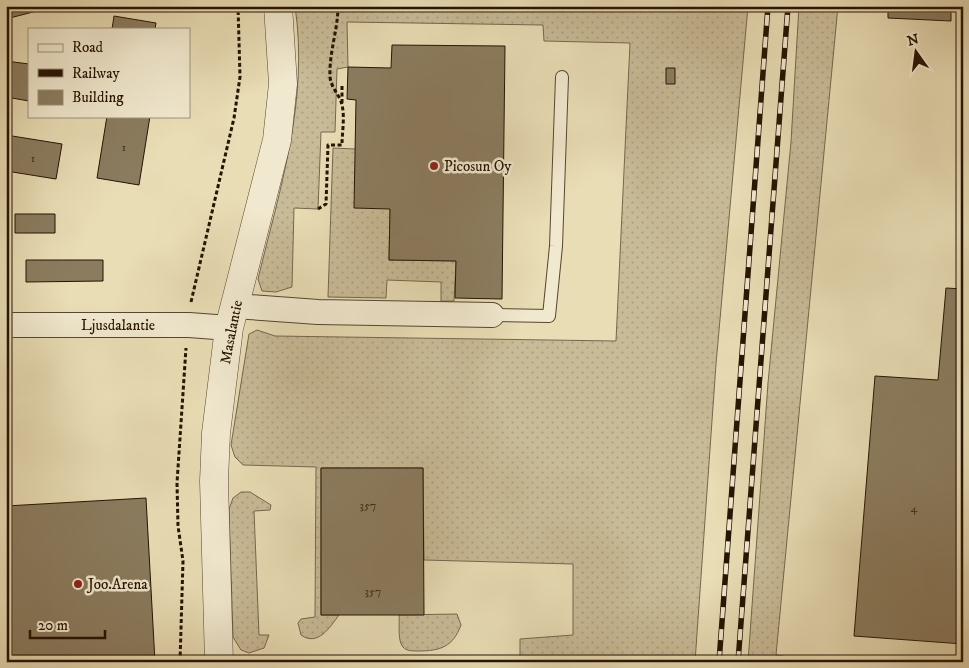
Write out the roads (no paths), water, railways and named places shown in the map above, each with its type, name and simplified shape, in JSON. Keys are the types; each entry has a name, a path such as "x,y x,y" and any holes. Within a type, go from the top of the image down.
{"street":[{"name":"Masalantie","path":"220,662 214,480 220,397 232,317 277,140 283,84 278,6"},
{"name":"Ljusdalantie","path":"6,325 188,325 232,317 318,312 492,315"}],"lane":[{"path":"492,315 549,316 556,246 562,77"}],"railway":[{"path":"719,662 768,6"},
{"path":"738,662 788,6"}],"place":[{"name":"Picosun Oy","path":"434,166"},
{"name":"Joo.Arena","path":"78,584"}]}
